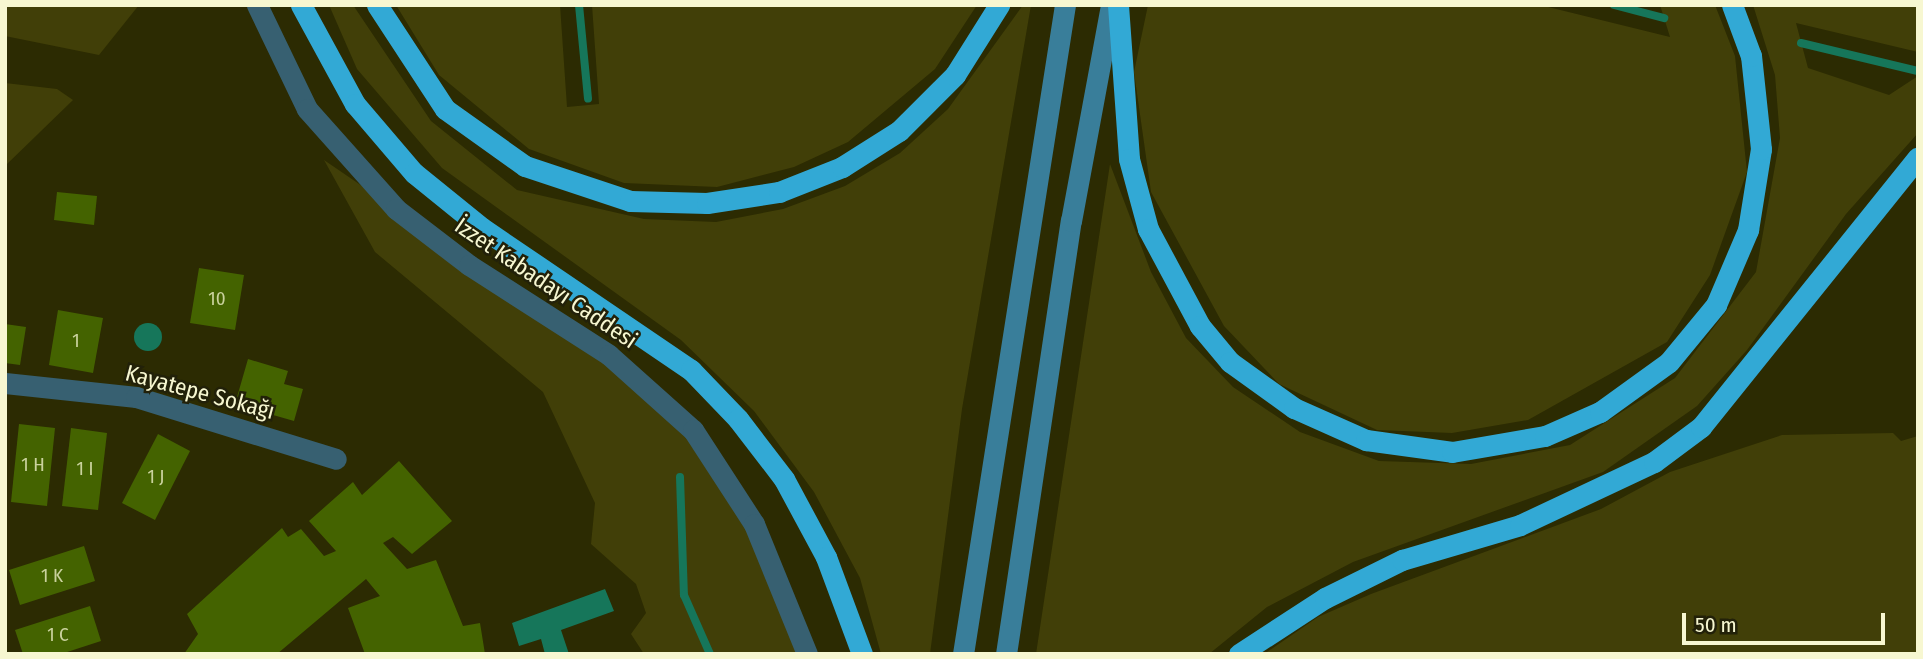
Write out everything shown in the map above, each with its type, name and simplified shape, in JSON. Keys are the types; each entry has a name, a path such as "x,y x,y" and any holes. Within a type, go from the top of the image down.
{"highway":[{"path":"301,5 355,104 414,173 482,228 691,370 738,419 784,479 827,557 862,654"},
{"path":"377,5 445,109 525,166 630,201 707,203 779,192 842,167 899,131 955,75 999,5"},
{"path":"1118,5 1129,159 1149,229 1200,326 1230,362 1304,413 1394,448 1452,452 1545,436 1600,412 1670,362 1716,305 1748,230 1761,149 1751,56 1732,5"},
{"path":"1239,654 1325,598 1402,560 1520,525 1654,462 1701,427 1918,157"}],"main road":[{"path":"963,654 1065,5"},
{"path":"1006,654 1071,221 1111,5"}],"street":[{"name":"İzzet Kabadayı Caddesi","path":"257,5 307,109 396,209 469,265 609,355 693,430 754,524 807,654"},
{"name":"Kayatepe Sokağı","path":"5,383 136,397 336,459"}],"shaded area":[{"path":"5,5 139,5 99,55 5,36"},
{"path":"329,5 353,5 431,121 517,190 644,219 716,222 783,209 845,186 900,153 948,109 1023,5 1031,5 962,409 930,654 881,654 860,578 814,492 754,411 681,340 442,168 357,69"},
{"path":"396,5 560,5 567,107 599,104 592,5 977,5 935,69 848,142 794,167 717,187 624,183 529,149 439,75"},
{"path":"1148,5 1540,5 1670,37 1660,5 1715,5 1735,56 1747,172 1710,275 1667,342 1528,420 1452,433 1377,430 1279,384 1224,326 1151,192 1134,72"},
{"path":"1753,5 1918,5 1918,52 1796,23 1808,68 1889,95 1918,76 1918,133 1846,214 1747,350 1697,406 1603,472 1353,562 1267,607 1209,654 1036,654 1110,164 1151,272 1186,338 1233,387 1300,432 1379,461 1471,464 1570,445 1675,378 1756,272 1780,138 1775,75"},
{"path":"5,83 57,89 73,100 5,166"},
{"path":"324,160 593,344 675,408 739,499 798,654 644,654 631,634 646,613 636,584 591,544 595,503 543,392 375,252"},
{"path":"148,323 158,327 162,337 158,347 148,351 138,347 134,337 138,327"},
{"path":"1893,433 1901,441 1918,436 1918,654 1264,654 1318,617 1371,594 1601,509 1670,472 1782,435"},
{"path":"605,589 614,611 561,630 569,654 545,654 541,639 519,646 512,623"}],"building":[{"path":"57,192 97,196 94,225 54,220"},
{"path":"199,268 244,275 235,330 190,323"},
{"path":"58,310 103,318 93,373 49,365"},
{"path":"5,324 26,327 20,365 5,363"},
{"path":"248,359 288,371 284,384 303,389 294,421 235,404"},
{"path":"19,424 55,428 47,506 11,502"},
{"path":"71,428 107,433 98,510 62,506"},
{"path":"158,434 190,451 155,520 122,503"},
{"path":"399,461 452,521 412,554 393,537 383,543 407,569 436,560 463,626 480,623 485,654 365,654 348,608 380,596 366,579 277,654 184,654 198,634 187,614 282,528 288,537 301,529 324,556 336,551 309,521 353,482 362,495"},
{"path":"84,546 95,581 20,605 9,570"},
{"path":"90,606 101,641 61,654 23,654 15,630"}],"waterway":[{"path":"579,5 588,99"},
{"path":"1614,5 1664,18"},
{"path":"1801,43 1918,71"},
{"path":"680,477 684,595 710,654"}]}
